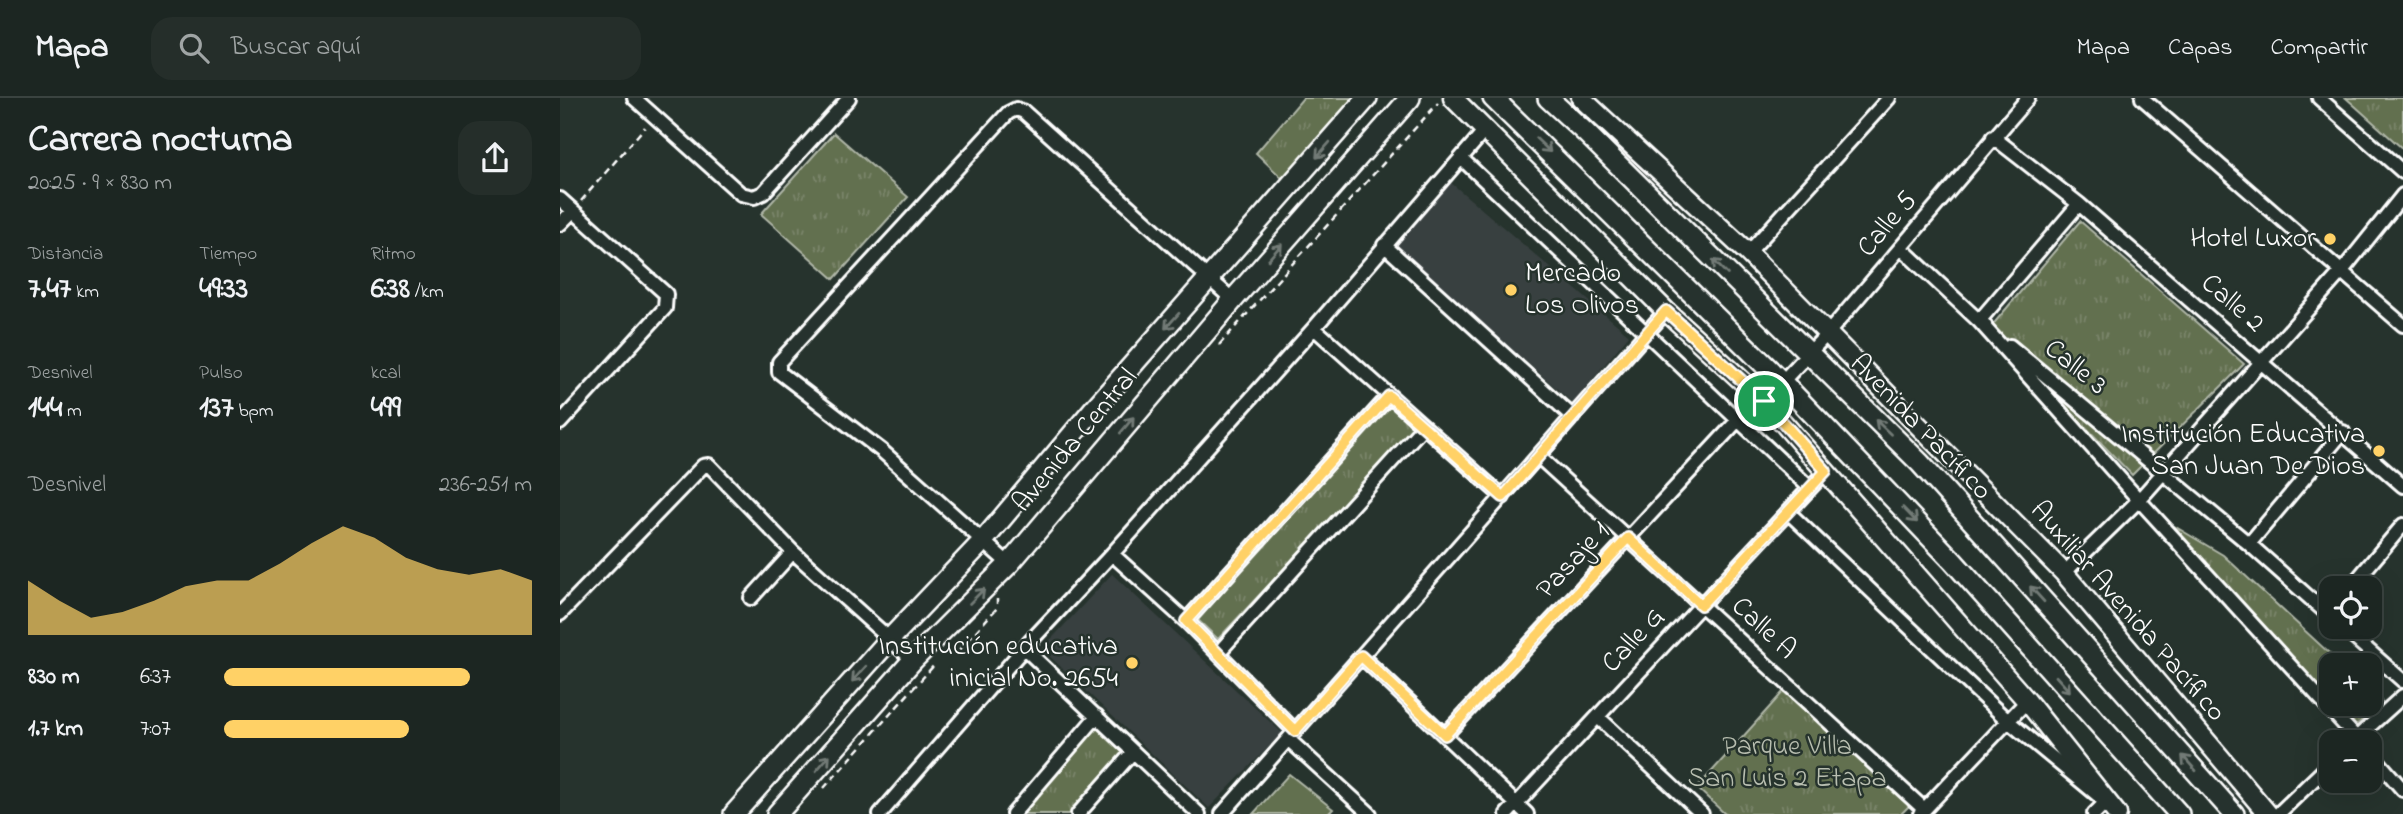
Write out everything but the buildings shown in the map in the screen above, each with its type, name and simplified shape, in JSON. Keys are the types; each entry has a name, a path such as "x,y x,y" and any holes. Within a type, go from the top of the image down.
{"main road":[{"name":"Avenida Central","path":"734,814 890,639 984,541 1092,411 1367,98"},
{"name":"Avenida Central","path":"777,814 914,660 1009,564 1233,300 1410,98"},
{"path":"1453,98 1666,311 1764,401 2027,701 2106,810"},
{"path":"1493,98 1782,382 1953,561 2179,814"},
{"name":"Avenida Pacífico","path":"1548,98 1920,463 2234,814"},
{"name":"Auxiliar Avenida Pacífico","path":"1581,98 1748,253 2064,573 2269,814"}],"street":[{"path":"634,98 741,194 750,197 763,193 849,98"},
{"path":"1748,253 1889,98"},
{"name":"Calle 5","path":"1782,382 1828,333 2028,98"},
{"path":"2143,98 2403,325"},
{"path":"2321,99 2403,172"},
{"path":"1009,564 882,452 779,372 779,362 1008,113 1016,108 1233,300"},
{"path":"880,814 1024,648 1314,328 1486,130"},
{"name":"Calle 2","path":"1993,137 2079,204 2403,486"},
{"path":"1461,158 1810,488"},
{"path":"2064,573 2139,500 2162,471 2262,363 2342,271 2403,195"},
{"path":"560,199 666,294 665,308 560,423"},
{"path":"1979,321 2079,204"},
{"path":"560,224 573,211"},
{"path":"1384,245 1573,417"},
{"name":"Calle 3","path":"1900,248 1979,321 2319,604"},
{"path":"1222,814 1666,311"},
{"name":"Calle 3","path":"1979,321 2346,730"},
{"path":"1314,328 1503,497"},
{"path":"1764,401 1782,382"},
{"path":"1186,621 1389,396"},
{"name":"Pasaje 1","path":"1445,735 1739,419"},
{"path":"1219,653 1423,427"},
{"path":"2249,544 2343,432"},
{"name":"Calle A","path":"1538,456 1922,812"},
{"path":"560,614 703,466 710,466 793,552 914,660"},
{"name":"Calle G","path":"1512,809 1826,471"},
{"path":"1788,512 2106,810"},
{"path":"2360,576 2403,525"},
{"path":"751,598 793,552"},
{"path":"1111,554 1219,653 1292,735 1370,814"},
{"path":"2356,639 2403,681"},
{"path":"1024,648 1199,814"},
{"path":"1361,656 1445,735 1512,809 1527,814"},
{"path":"2367,730 2403,696"},
{"path":"1922,812 2027,701"},
{"path":"1013,814 1097,716"},
{"path":"1598,717 1702,814"},
{"path":"1078,814 1133,752"},
{"path":"2382,766 2403,790"},
{"path":"2278,814 2319,775"}],"path":[{"path":"573,211 654,116"}],"shaded area":[{"name":"Mercado Los Olivos","path":"1450,182 1629,335 1573,403 1395,245"},
{"path":"1112,574 1282,733 1209,808 1042,649"}],"green space":[{"path":"1303,98 1355,98 1284,180 1256,153"},
{"path":"2346,98 2403,98 2403,149"},
{"path":"834,133 908,197 834,279 761,214"},
{"path":"2080,221 2244,364 2132,475 1990,328"},
{"path":"1389,403 1416,428 1218,639 1198,620"},
{"path":"2169,523 2223,555 2329,653 2319,653 2319,686"},
{"name":"Parque Villa San Luis 2 Etapa","path":"1784,691 1909,806 1901,814 1725,814 1697,788"},
{"path":"2346,716 2366,716 2356,726"},
{"path":"1097,723 1126,753 1071,814 1020,814"},
{"path":"1289,774 1333,809 1328,814 1253,814"}],"place":[{"name":"Hotel Luxor","path":"2330,239"},
{"name":"Mercado Los Olivos","path":"1511,290"},
{"name":"Institución Educativa San Juan De Dios","path":"2379,451"},
{"name":"Institución educativa inicial No. 2654","path":"1132,663"}],"route":[{"path":"1666,311 1764,401 1826,471 1701,605 1628,538 1445,735 1361,656 1295,731 1186,621 1389,396 1503,497 1666,311"}]}
